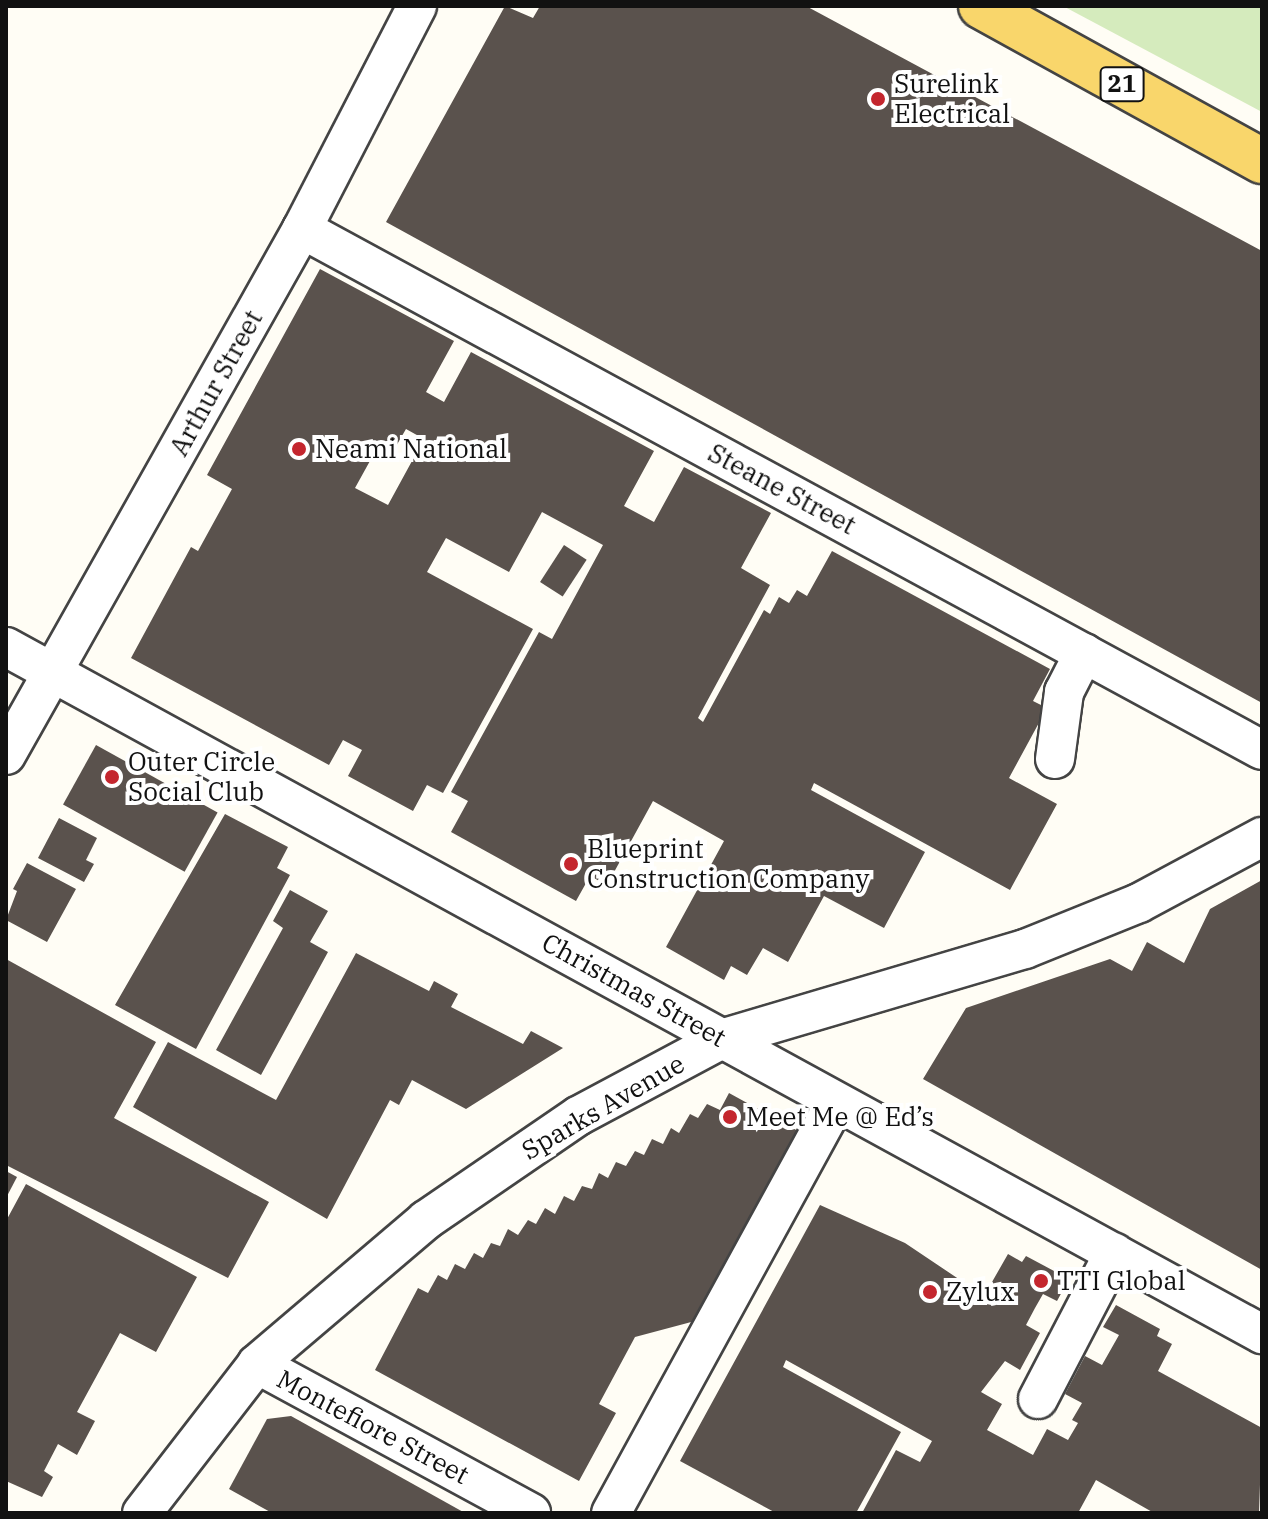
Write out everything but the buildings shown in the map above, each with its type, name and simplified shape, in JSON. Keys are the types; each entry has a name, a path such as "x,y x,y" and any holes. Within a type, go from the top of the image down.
{"main road":[{"name":"21","path":"981,6 1262,161"}],"street":[{"name":"Arthur Street","path":"6,755 302,229 417,6"},
{"name":"Steane Street","path":"302,229 1262,750"},
{"name":"Christmas Street","path":"6,647 724,1038 835,1104 1262,1334"},
{"path":"1055,759 1064,692 1084,653"},
{"name":"Sparks Avenue","path":"157,1509 257,1364 426,1220 578,1116 724,1038 1025,949 1139,903 1262,837"},
{"path":"611,1513 835,1104"},
{"path":"1038,1399 1114,1253"},
{"name":"Montefiore Street","path":"257,1364 531,1513"}],"green space":[{"path":"1063,6 1262,6 1262,112"}],"place":[{"name":"Surelink Electrical","path":"878,99"},
{"name":"Neami National","path":"299,449"},
{"name":"Outer Circle Social Club","path":"112,777"},
{"name":"Blueprint Construction Company","path":"571,864"},
{"name":"Meet Me @ Ed’s","path":"730,1117"},
{"name":"TTI Global","path":"1041,1281"},
{"name":"Zylux","path":"930,1292"}]}
